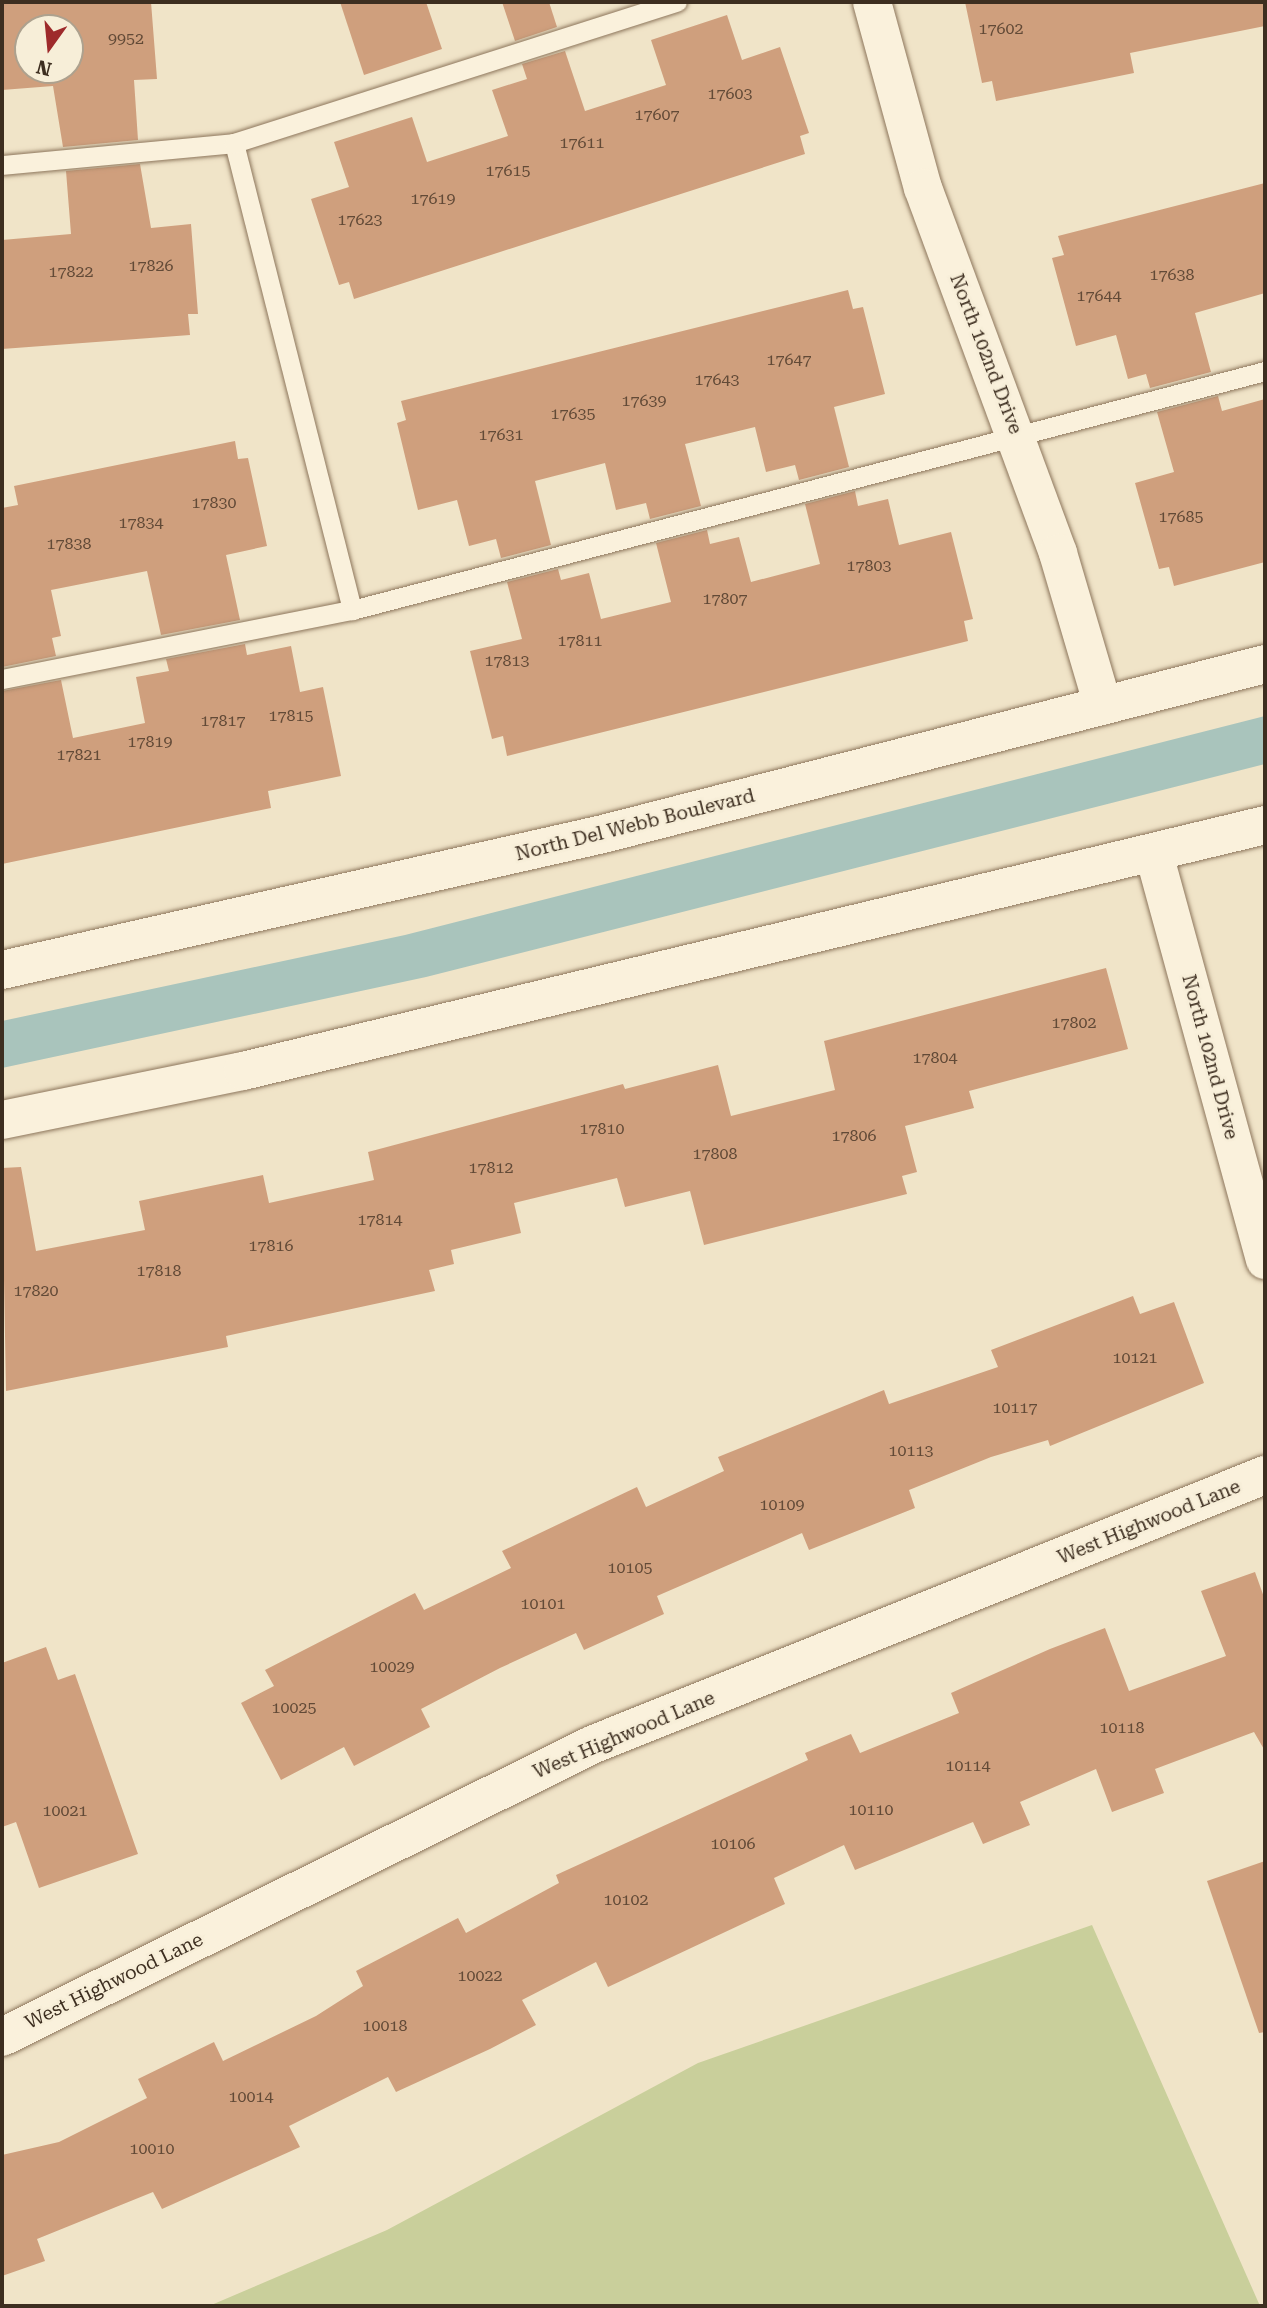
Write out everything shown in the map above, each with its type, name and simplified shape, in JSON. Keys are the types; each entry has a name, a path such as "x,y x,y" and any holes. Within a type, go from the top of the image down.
{"street":[{"name":"North 102nd Drive","path":"872,2 923,188 1018,438 1103,706"},
{"name":"North Del Webb Boulevard","path":"2,970 273,913 1265,664"},
{"path":"2,1120 257,1067 1154,854 1265,825"},
{"name":"North 102nd Drive","path":"1154,854 1265,1260"},
{"name":"West Highwood Lane","path":"2,2037 594,1744 1265,1475"}],"lane":[{"path":"2,165 234,143 677,2"},
{"path":"234,143 352,610"},
{"path":"2,679 352,610 1265,372"}],"green space":[{"path":"1092,1925 1260,2306 209,2306 387,2230 698,2063"}],"water":[{"path":"1265,716 1265,764 426,977 2,1068 2,1021 405,935"}],"building":[{"path":"2,2 151,2 157,79 134,80 138,140 63,147 53,86 2,90"},
{"path":"340,2 426,2 442,49 364,75"},
{"path":"502,2 549,2 557,27 515,41"},
{"path":"965,2 1265,2 1265,26 1130,53 1134,73 996,101 992,81 982,83"},
{"path":"727,15 742,60 780,47 809,133 800,136 805,154 354,299 349,282 339,285 311,199 349,187 334,142 412,117 427,162 508,136 492,90 527,79 522,64 565,51 585,111 666,85 651,40"},
{"path":"140,164 151,228 191,224 198,314 188,314 190,335 2,349 2,240 71,234 66,171"},
{"path":"1265,183 1265,293 1195,313 1211,372 1150,388 1146,374 1128,379 1116,335 1076,346 1052,258 1064,255 1058,236"},
{"path":"848,290 853,309 863,307 885,394 834,407 849,467 799,480 795,465 766,472 755,427 685,444 701,506 650,519 646,503 616,510 605,463 535,481 551,545 501,558 496,539 469,546 457,500 418,510 397,423 406,420 401,401"},
{"path":"1218,396 1222,411 1265,399 1265,562 1174,586 1169,567 1159,569 1135,483 1174,472 1157,412"},
{"path":"235,441 238,459 248,458 267,546 226,555 240,620 161,635 147,571 51,590 61,636 52,638 56,656 2,667 2,508 18,505 14,486"},
{"path":"855,491 858,506 888,499 899,545 951,532 973,619 964,621 968,641 507,756 503,736 492,739 470,651 522,639 507,582 558,569 561,580 589,573 601,619 671,602 656,543 707,530 710,544 739,537 751,582 820,564 805,504"},
{"path":"245,644 247,655 291,646 300,692 323,687 341,776 268,791 271,808 2,864 2,691 61,680 73,738 145,723 136,677 169,671 166,659"},
{"path":"1106,968 1128,1049 969,1091 974,1108 905,1126 917,1172 902,1176 907,1194 704,1245 690,1191 625,1207 617,1178 514,1203 521,1233 451,1250 454,1264 429,1270 435,1291 226,1336 228,1347 6,1391 2,1168 21,1167 36,1251 145,1230 139,1201 263,1175 269,1203 374,1180 368,1152 623,1084 625,1089 718,1065 731,1116 835,1090 824,1041"},
{"path":"1133,1296 1140,1314 1174,1302 1204,1383 1050,1446 1048,1440 991,1457 909,1490 915,1508 809,1550 802,1533 657,1596 664,1614 584,1650 576,1633 500,1668 421,1709 430,1727 354,1766 344,1747 281,1780 241,1703 274,1686 265,1670 415,1593 424,1610 511,1568 502,1551 637,1487 646,1507 724,1471 718,1457 884,1390 889,1404 998,1367 991,1350"},
{"path":"1255,1572 1265,1600 1265,1751 1254,1732 1155,1769 1164,1793 1112,1812 1096,1769 1020,1802 1030,1825 983,1844 973,1822 855,1870 844,1845 774,1878 785,1904 608,1987 596,1962 522,2000 536,2025 396,2092 388,2077 289,2126 300,2147 162,2209 153,2192 37,2239 45,2261 2,2276 2,2155 59,2142 147,2098 138,2079 214,2042 223,2061 316,2016 363,1986 356,1971 458,1918 466,1933 559,1883 556,1875 808,1760 805,1753 851,1734 860,1753 959,1713 951,1693 1050,1649 1105,1628 1129,1691 1226,1656 1201,1591"},
{"path":"46,1647 58,1680 75,1674 138,1854 39,1888 16,1822 2,1827 2,1663"},
{"path":"1265,1861 1265,2032 1259,2033 1207,1881"}]}
